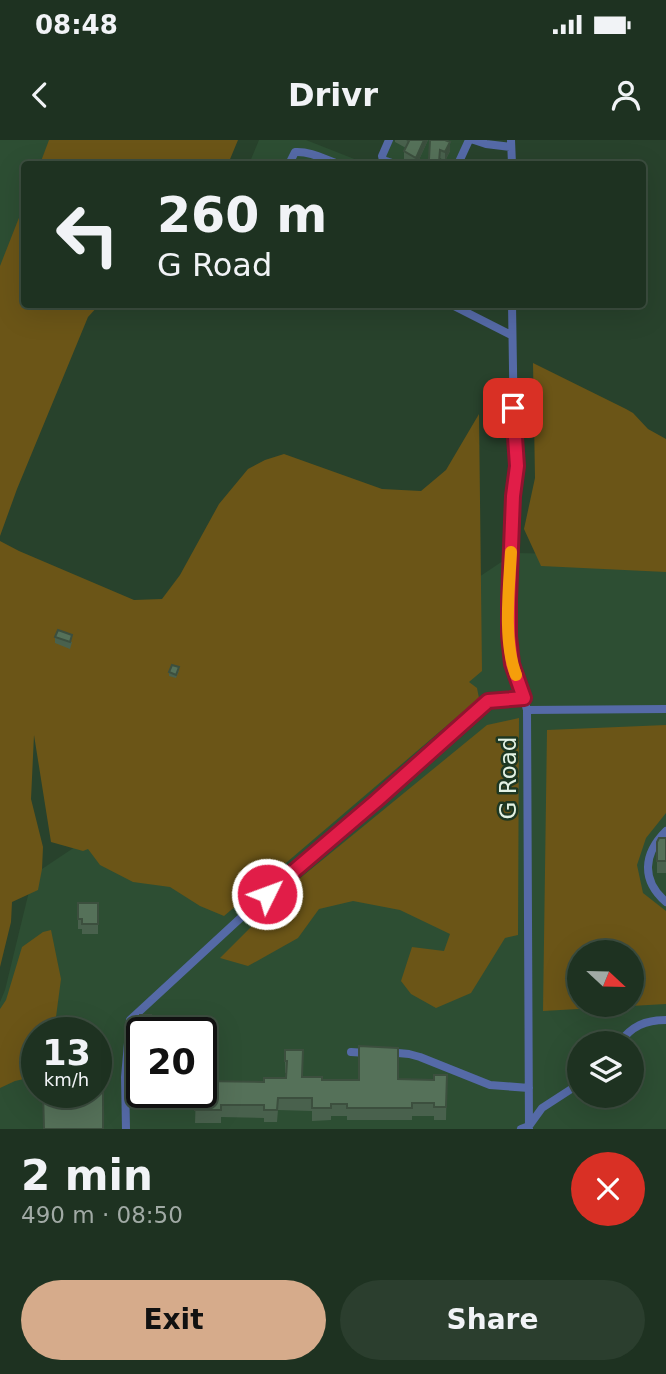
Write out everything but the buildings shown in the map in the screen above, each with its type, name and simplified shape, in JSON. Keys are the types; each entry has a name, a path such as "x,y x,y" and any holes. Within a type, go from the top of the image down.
{"street":[{"path":"386,161 382,156 390,140"},
{"path":"460,161 471,140 486,144 511,143 512,161"},
{"path":"290,161 295,152 299,151 331,161"},
{"path":"458,308 511,335"},
{"name":"G Road","path":"512,308 517,466 513,496 509,636 512,664 527,710 529,1088 526,1128"},
{"path":"126,1129 125,1077 130,1020 286,876 376,801 488,701 524,698"},
{"path":"527,710 666,709"},
{"path":"666,831 655,842 648,862 652,886 666,902"},
{"path":"630,1031 637,1025 653,1020 666,1020"},
{"path":"351,1052 409,1054 490,1085 529,1088"},
{"path":"526,1128 542,1108 567,1092"}],"shaded area":[{"path":"0,140 58,140 49,161 21,161 21,232 0,286"},
{"path":"49,140 238,140 229,161 41,161"},
{"path":"259,140 306,140 359,161 250,161"},
{"path":"386,140 466,140 456,161 378,160"},
{"path":"21,213 21,308 96,308 88,317 0,536 0,266"},
{"path":"533,363 633,413 648,429 666,439 666,572 541,566 524,529 535,478"},
{"path":"479,414 482,671 469,682 477,688 479,698 224,916 200,906 170,887 133,882 100,865 88,849 83,851 51,842 34,735 31,799 43,847 42,869 38,890 12,902 11,922 0,967 0,541 134,600 162,599 180,575 219,504 248,469 284,454 382,489 421,491 446,470"},
{"path":"515,553 666,556 666,1129 0,1129 0,1002 33,875"},
{"path":"519,718 518,935 505,938 471,993 436,1008 411,994 401,981 412,947 444,951 450,934 400,910 353,901 319,909 298,938 248,966 220,958 299,879 487,725"},
{"path":"666,725 666,813 646,838 637,865 643,893 666,911 666,1004 644,1005 644,940 567,940 567,1010 543,1011 547,730"},
{"path":"51,930 61,979 56,1017 21,1017 21,1080 0,1088 0,1009 6,1000 22,947 43,932"}],"slow traffic":[{"path":"511,552 509,636 516,675"}],"route":[{"path":"267,894 488,701 524,698 512,664 509,636 513,496 517,466 513,408"}]}
